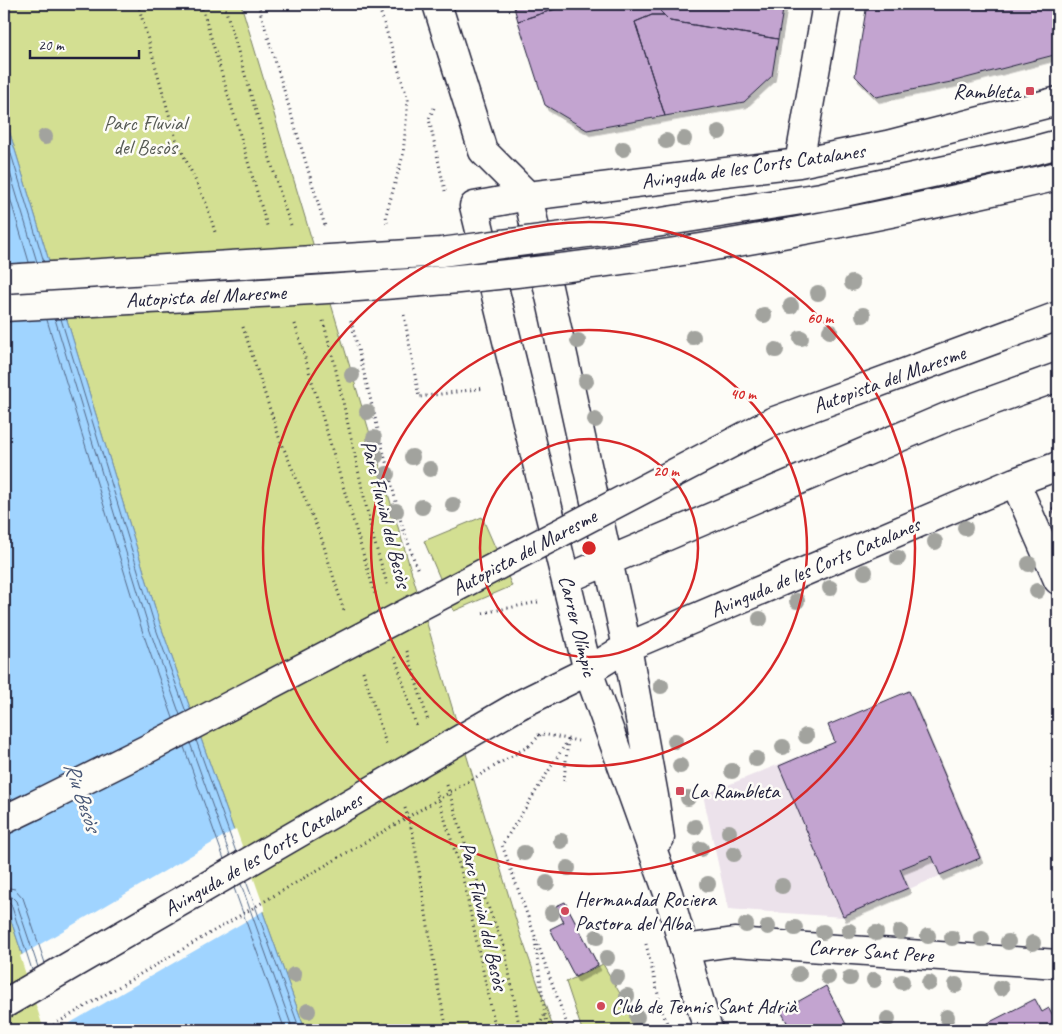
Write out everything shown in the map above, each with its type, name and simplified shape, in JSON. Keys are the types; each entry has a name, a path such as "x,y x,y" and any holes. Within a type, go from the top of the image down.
{"main road":[{"path":"437,4 483,151 528,196"},
{"path":"798,164 827,4"},
{"name":"Avinguda de les Corts Catalanes","path":"474,206 528,196 798,164 887,145 1058,101"},
{"path":"4,279 441,252 617,229 821,198 1058,144"},
{"name":"Autopista del Maresme","path":"4,307 323,290 499,275 609,261 788,234 963,198 1058,176"},
{"name":"Carrer Olímpic","path":"528,196 627,647 654,796 668,893"},
{"name":"Carrer Olímpic","path":"474,206 588,671 668,893 708,1030"},
{"path":"494,244 609,261"},
{"name":"Autopista del Maresme","path":"4,820 151,747 772,422 1058,316"},
{"path":"566,579 947,416 1058,377"},
{"name":"Avinguda de les Corts Catalanes","path":"4,1004 521,704 588,671 627,647 1016,482 1058,466"},
{"path":"1016,482 1058,580"},
{"name":"Carrer Sant Pere","path":"684,949 734,942 1058,964"}],"path":[{"path":"138,4 176,139 206,202 217,240"},
{"path":"201,4 268,232"},
{"path":"224,4 294,234"},
{"path":"258,4 326,233"},
{"name":"Parc Fluvial del Besòs","path":"320,313 333,357 373,537 390,594"},
{"name":"Parc Fluvial del Besòs","path":"293,318 378,603"},
{"path":"242,326 279,437 321,537 347,620"},
{"path":"359,349 401,522"},
{"path":"404,642 430,727"},
{"path":"392,650 418,734"},
{"path":"361,666 387,750"},
{"path":"534,736 542,734 568,740"},
{"path":"45,1030 529,746 542,734"},
{"path":"564,781 568,740"},
{"path":"568,740 502,845 569,1030"},
{"name":"Parc Fluvial del Besòs","path":"446,783 474,872 504,946 520,1030"},
{"name":"Parc Fluvial del Besòs","path":"436,790 462,874 496,1030"},
{"path":"405,806 413,834 438,987 447,1030"},
{"path":"534,932 545,1015 549,1030"},
{"path":"644,936 662,1011 670,1030"},
{"path":"537,1030 545,1015"}],"shaded area":[{"path":"909,691 982,858 843,917 728,909 703,795 834,742 828,725"}],"green space":[{"name":"Parc Fluvial del Besòs","path":"4,4 241,4 519,930 554,1030 305,1030 160,624 4,114"},
{"path":"482,517 512,586 454,611 424,541"},
{"path":"4,899 47,1030 4,1030"},
{"name":"Club de Tennis Sant Adrià","path":"603,964 641,1030 582,1030 566,982"}],"water":[{"name":"Riu Besòs","path":"4,114 160,624 305,1030 47,1030 4,899"}],"pier":[{"path":"236,829 265,910 58,1030 44,1030 20,956"}],"building":[{"path":"513,4 571,4 518,21"},
{"path":"571,4 653,4 664,15 652,15 635,22 665,116 587,130 545,105 518,21"},
{"path":"653,4 784,4 778,39 670,21"},
{"path":"867,4 1058,4 1058,54 951,82 876,97 855,76"},
{"path":"652,15 664,15 670,21 778,39 772,76 744,102 665,116 635,22"},
{"path":"1058,505 1058,523 1052,508"},
{"path":"909,691 980,858 940,875 932,856 900,869 908,888 843,916 779,766 835,742 828,725"},
{"path":"565,902 598,965 575,977 550,929 564,922 556,906"},
{"path":"826,986 849,1030 791,1030 781,1011"},
{"path":"1035,999 1042,1012 1049,1008 1058,1025 1058,1030 989,1030 986,1024"}],"place":[{"name":"Rambleta","path":"1030,91"},
{"name":"La Rambleta","path":"680,791"},
{"name":"Hermandad Rociera Pastora del Alba","path":"565,911"},
{"name":"Club de Tennis Sant Adrià","path":"601,1006"}]}
